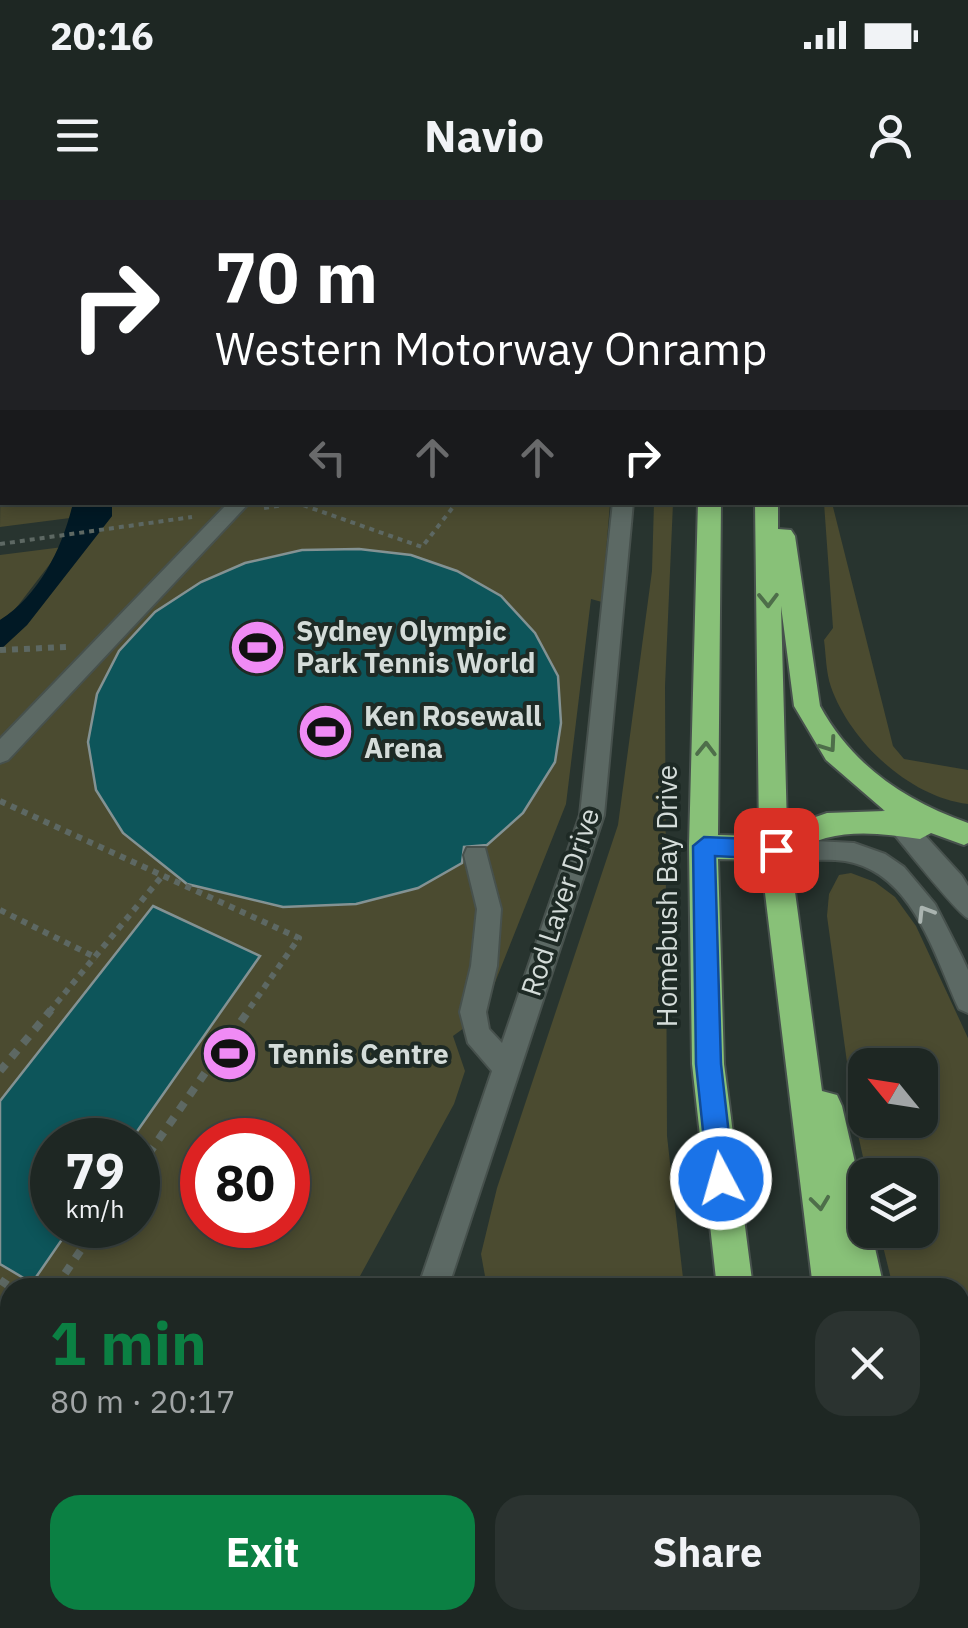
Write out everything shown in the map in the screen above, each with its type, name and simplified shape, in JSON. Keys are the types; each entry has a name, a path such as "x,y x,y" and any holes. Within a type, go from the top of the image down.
{"highway":[{"name":"Homebush Bay Drive","path":"710,505 704,846 708,1064 734,1278"},
{"path":"766,505 776,850 830,1278"},
{"path":"778,505 807,706 830,750 858,779 895,806 966,834"},
{"path":"704,846 776,850 824,822 900,824 966,834"},
{"path":"785,932 864,1278"}],"street":[{"name":"Rod Laver Drive","path":"435,1278 592,815 624,505"},
{"path":"0,754 236,507"},
{"path":"858,779 953,883 968,908"},
{"path":"776,850 853,853 893,872 925,913 968,1000"},
{"path":"476,856 489,910 484,966 473,1012 476,1034 506,1067"}],"path":[{"path":"0,544 266,505"},
{"path":"303,505 422,546 455,505"},
{"path":"0,650 30,648"},
{"path":"0,801 299,938 160,1137"},
{"path":"1,1067 164,876"},
{"path":"0,910 97,958"},
{"path":"61,1278 82,1248"}],"green space":[{"path":"0,505 73,505 70,518 0,527"},
{"name":"Tennis Centre","path":"112,505 610,505 602,602 591,599 566,804 482,1015 453,1036 465,1071 454,1104 359,1278 0,1278 0,650 27,625 112,516"},
{"path":"654,505 673,505 665,686 667,1136 683,1278 485,1278 481,1254 497,1188 618,825 652,571"},
{"path":"824,505 833,505 893,746 904,759 968,770 968,804 946,799 904,778 884,763 852,727 829,682 824,640 833,628"},
{"path":"63,547 13,612 0,620 0,555"},
{"path":"851,873 875,882 895,897 916,926 968,1038 968,1278 891,1278 883,1248 938,1248 938,1158 863,1158 859,1138 938,1138 938,1048 848,1048 848,1070 827,916 829,894 839,875"}],"water":[{"path":"72,505 112,505 112,516 27,625 0,650 0,620 38,583 63,536"}],"building":[{"name":"Ken Rosewall Arena","path":"359,549 411,555 457,571 501,596 535,633 558,676 561,723 555,762 523,813 487,845 464,847 462,863 418,888 356,904 283,907 187,884 123,833 96,790 88,742 97,694 119,651 155,612 201,582 245,563 302,550"},
{"path":"153,906 260,956 146,1118 30,1118 30,1248 56,1248 35,1278 24,1278 0,1264 0,1101"}],"place":[{"name":"Sydney Olympic Park Tennis World","path":"257,647"},
{"name":"Ken Rosewall Arena","path":"325,732"},
{"name":"Tennis Centre","path":"229,1054"}],"route":[{"path":"721,1179 708,1064 704,846 776,850"}]}
